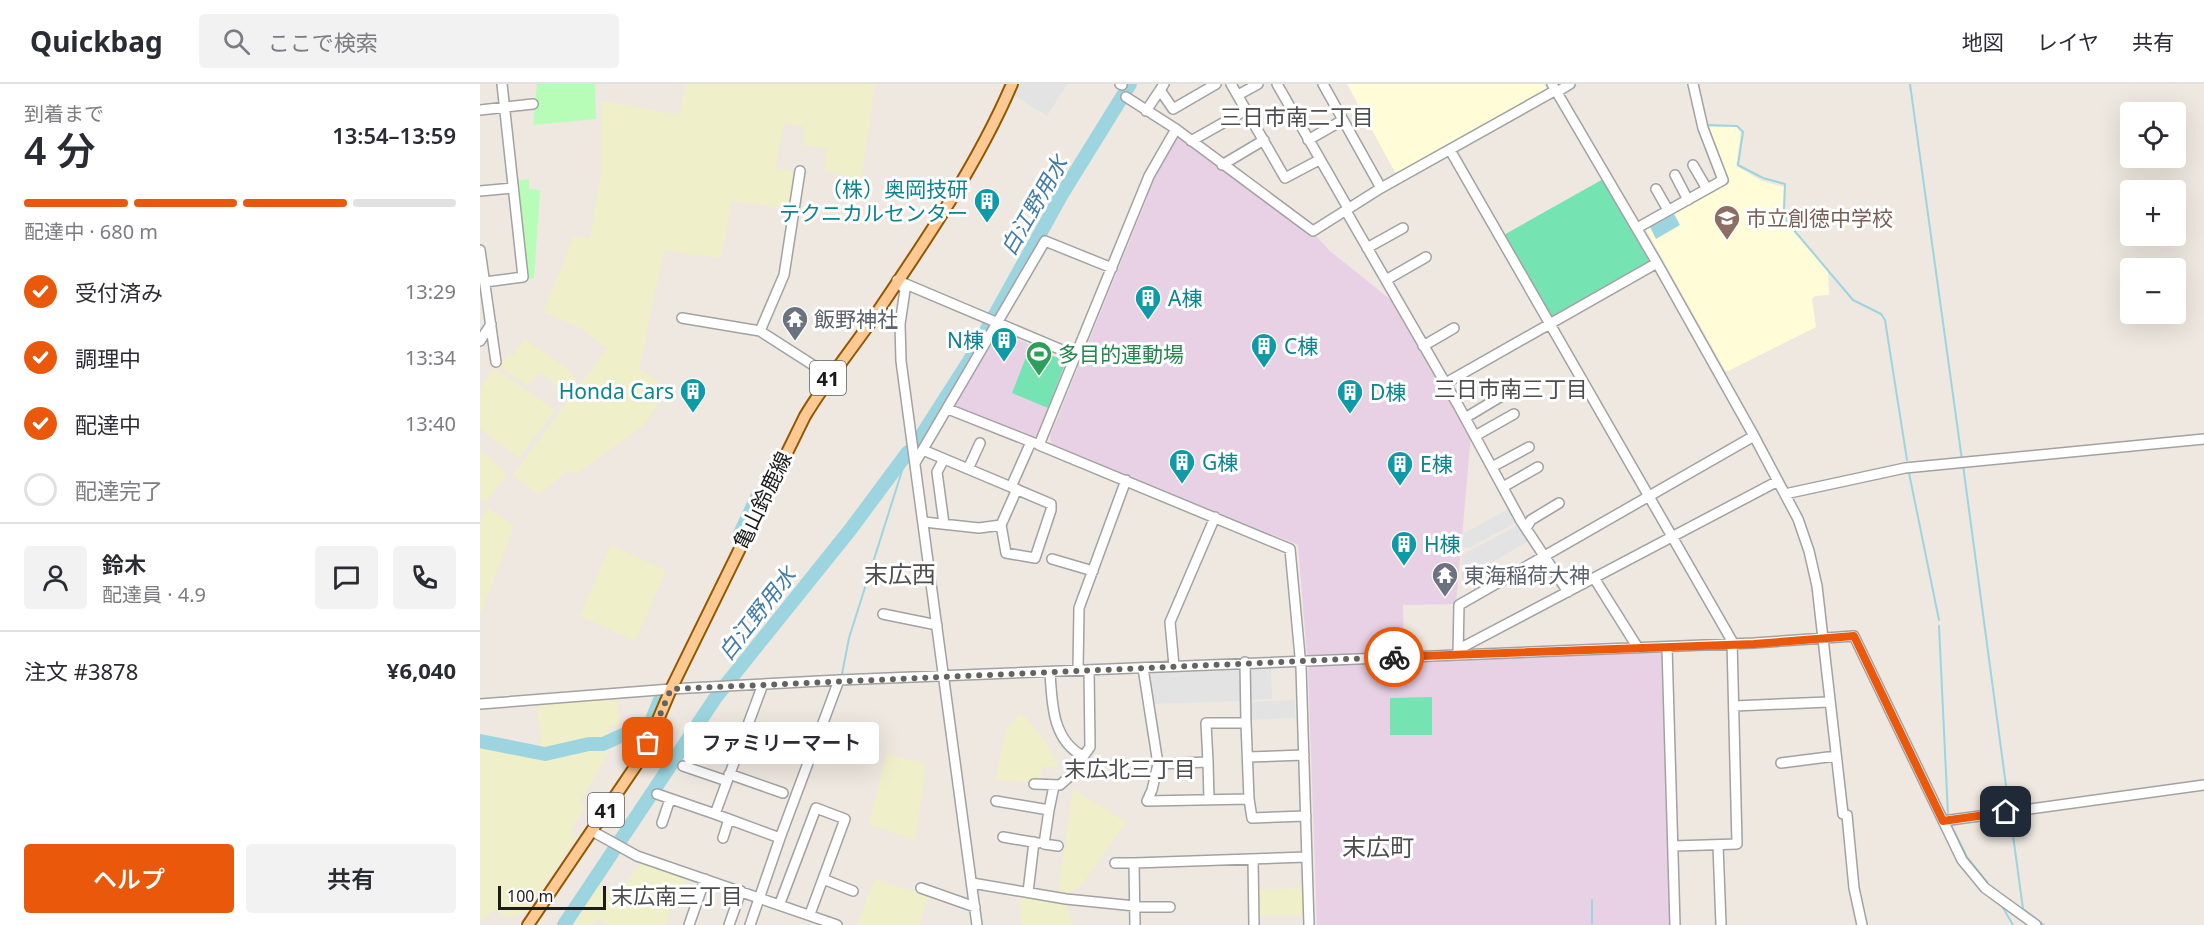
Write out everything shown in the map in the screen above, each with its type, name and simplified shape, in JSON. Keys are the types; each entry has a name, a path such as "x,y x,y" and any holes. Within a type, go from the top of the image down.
{"main road":[{"name":"亀山鈴鹿線","path":"528,925 643,754 671,689 805,416 897,280 992,127 1012,84"}],"street":[{"path":"485,282 523,277 502,84"},
{"path":"1146,111 1162,87 1173,109 1216,84"},
{"path":"1232,84 1285,178 1319,160"},
{"path":"1238,95 1258,84"},
{"path":"1276,84 1526,528 1568,592"},
{"path":"1323,84 1381,188"},
{"path":"1126,97 1176,129 1313,231 1381,188 1555,89 1570,84"},
{"path":"1637,228 1723,180 1703,128 1693,84"},
{"path":"1555,89 1637,228 1754,436 1785,494 1809,551 1817,586 1828,702 1844,814 1847,815 1854,888 1862,925"},
{"path":"480,110 533,104"},
{"path":"1191,141 1246,110"},
{"path":"1308,140 1343,120"},
{"path":"923,450 1014,488 1051,504 1035,558 1006,553 1001,525 1014,488 1076,356 1149,176 1176,129"},
{"path":"1222,165 1264,140"},
{"path":"1450,150 1732,644 1737,844 1673,846"},
{"path":"1693,165 1707,189"},
{"path":"760,331 784,275 800,171"},
{"path":"1675,175 1688,200"},
{"path":"480,191 512,188"},
{"path":"1656,189 1668,210"},
{"path":"1367,248 1402,228"},
{"path":"915,463 948,409 994,323 1045,241 1112,268"},
{"path":"480,250 496,362"},
{"path":"1386,280 1426,257"},
{"path":"1444,384 1657,263"},
{"path":"897,280 1076,356"},
{"path":"897,280 905,290 899,338 977,925"},
{"path":"682,318 760,331 830,376"},
{"path":"480,341 491,324"},
{"path":"1423,346 1454,328"},
{"path":"1465,418 1500,397"},
{"path":"948,409 1290,549 1300,660 1309,925"},
{"path":"1475,436 1514,414"},
{"path":"1459,652 1459,605 1754,436"},
{"path":"1785,494 1905,468 2204,439"},
{"path":"968,469 980,443"},
{"path":"1492,467 1529,447"},
{"path":"944,459 937,472 944,524"},
{"path":"1503,487 1538,467"},
{"path":"1078,670 1079,608 1126,480"},
{"path":"1459,652 1778,481"},
{"path":"1526,528 1531,520 1559,503"},
{"path":"1174,666 1170,622 1215,517"},
{"path":"924,522 979,528 1001,525"},
{"path":"1052,559 1093,571"},
{"path":"1594,578 1638,648"},
{"path":"883,614 937,625"},
{"path":"480,704 724,685 1143,668 1459,652 1667,647 1854,636 1962,860 1985,888 2036,925"},
{"path":"1667,647 1675,925"},
{"path":"1245,662 1251,818 1306,816"},
{"path":"1143,668 1158,764 1147,801 1249,799"},
{"path":"1034,784 1060,785 1069,777 1089,747 1089,670"},
{"path":"1050,672 1052,716 1073,751 1083,756"},
{"path":"750,925 762,898 780,838 839,680"},
{"path":"715,814 763,684"},
{"path":"1734,706 1828,702"},
{"path":"1209,800 1206,723 1246,723"},
{"path":"1248,757 1304,755"},
{"path":"1781,763 1836,756"},
{"path":"1158,764 1208,762"},
{"path":"683,766 783,794"},
{"path":"1943,821 2204,784"},
{"path":"1028,892 1054,786"},
{"path":"657,794 780,838"},
{"path":"662,823 670,799"},
{"path":"996,801 1049,810"},
{"path":"780,903 816,808 845,819 810,914"},
{"path":"723,838 729,819"},
{"path":"592,831 616,845 837,925"},
{"path":"1003,837 1058,846"},
{"path":"1718,845 1721,925"},
{"path":"1115,863 1307,857"},
{"path":"1253,859 1254,925"},
{"path":"1134,863 1136,925"},
{"path":"689,925 705,879"},
{"path":"823,879 853,891"},
{"path":"972,883 1135,907 1170,907"},
{"path":"921,888 975,907"},
{"path":"729,925 741,891"}],"shaded area":[{"path":"1017,84 1067,84 1047,116 1013,95"},
{"path":"1347,84 1544,84 1546,88 1545,92 1397,176"},
{"name":"市立創徳中学校","path":"1706,127 1737,127 1741,132 1736,166 1762,181 1784,187 1782,217 1828,271 1829,295 1815,296 1812,299 1816,327 1728,371 1725,370 1644,226 1726,181"},
{"path":"1177,137 1315,235 1330,251 1396,304 1471,435 1456,604 1403,605 1404,653 1307,655 1298,545 1052,445 1050,436 1146,201 1151,180"},
{"path":"1000,331 1067,362 1037,437 1034,439 957,408 955,403"},
{"path":"1511,508 1517,522 1469,548 1461,547 1462,534"},
{"path":"1518,525 1530,540 1462,580 1462,555"},
{"path":"1659,650 1664,655 1672,925 1317,925 1308,668 1312,664"},
{"path":"1271,668 1272,699 1248,700 1247,669"},
{"path":"1241,670 1242,701 1150,704 1149,673"},
{"path":"1295,700 1295,718 1250,720 1249,702"}],"green space":[{"path":"537,84 595,84 596,119 533,125"},
{"path":"686,84 875,84 861,181 824,170 827,149 803,145 805,127 784,123 775,168 796,172 791,209 732,201 721,258 664,250 639,369 668,388 643,426 576,474 569,470 538,495 513,475 607,348 580,328 543,312 574,236 590,238 601,173 601,101 680,115"},
{"path":"1605,178 1653,262 1550,321 1502,236"},
{"path":"529,179 529,189 540,190 534,278 525,279 515,181"},
{"path":"524,339 564,366 577,380 567,394 539,372 528,386 500,367 508,353 513,356"},
{"name":"多目的運動場","path":"1030,347 1066,361 1048,408 1012,393"},
{"path":"494,368 555,410 519,458 480,429 480,388"},
{"path":"480,449 507,474 485,503 480,499"},
{"path":"488,508 514,526 480,615 480,520"},
{"path":"611,545 666,571 635,641 580,616"},
{"path":"616,696 619,724 609,727 608,752 580,803 585,807 571,831 577,836 527,911 508,918 495,910 480,921 480,744 536,755 541,742 537,704"},
{"path":"1432,697 1432,735 1390,735 1390,698"},
{"path":"1020,713 1027,718 1048,746 1058,767 1041,767 1041,779 1035,782 995,780 1006,731"},
{"path":"887,754 923,763 925,776 915,840 869,824"},
{"path":"1073,789 1126,822 1081,886 1066,894 1058,894"},
{"path":"641,862 688,877 675,898 665,925 610,925 597,918 592,925 579,925 571,921 594,884 611,895 619,894"},
{"path":"875,879 928,897 919,925 857,925"},
{"path":"1304,888 1305,915 1256,916 1255,890"},
{"path":"1019,894 1066,903 1073,925 1021,925"}],"water":[{"path":"1674,214 1680,225 1656,239 1650,227"}],"waterway":[{"name":"白江野用水","path":"918,441 971,358 1062,194 1130,84"},
{"path":"1910,84 1962,460"},
{"path":"1707,125 1737,126 1743,132 1738,165 1763,178 1785,184 1784,211 1787,222 1853,300 1881,314 1885,320 1907,460"},
{"path":"842,674 849,638 908,452"},
{"name":"白江野用水","path":"564,925 716,697 850,530 908,452"},
{"path":"1963,465 2009,808"},
{"path":"1909,473 1939,620"},
{"name":"白江野用水","path":"738,538 758,495"},
{"path":"1939,626 1948,815"},
{"name":"白江野用水","path":"480,741 545,754 589,744 603,744 651,722 660,700"},
{"path":"793,816 821,740"},
{"path":"2010,813 2023,909 2044,925"},
{"path":"1951,825 1967,857 1987,882"},
{"path":"1592,900 1592,923"},
{"path":"2002,906 2013,925"}],"way so far":[{"path":"648,743 671,689 1394,657"}],"place":[{"name":"（株）奥岡技研 テクニカルセンター","path":"987,224"},
{"name":"市立創徳中学校","path":"1727,241"},
{"name":"A棟","path":"1148,321"},
{"name":"飯野神社","path":"795,342"},
{"name":"N棟","path":"1004,363"},
{"name":"C棟","path":"1264,369"},
{"name":"多目的運動場","path":"1039,377"},
{"name":"Honda Cars","path":"693,414"},
{"name":"D棟","path":"1350,415"},
{"name":"G棟","path":"1182,485"},
{"name":"E棟","path":"1400,487"},
{"name":"H棟","path":"1404,567"},
{"name":"東海稲荷大神","path":"1445,598"},
{"name":"ファミリーマート","path":"648,743"}],"district":[{"name":"三日市南二丁目","path":"1297,116"},
{"name":"三日市南三丁目","path":"1511,388"},
{"name":"末広西","path":"900,573"},
{"name":"末広北三丁目","path":"1130,768"},
{"name":"末広町","path":"1378,846"},
{"name":"末広南三丁目","path":"677,895"}],"route":[{"path":"1394,657 1754,644 1854,636 1943,821 2006,812"}]}
